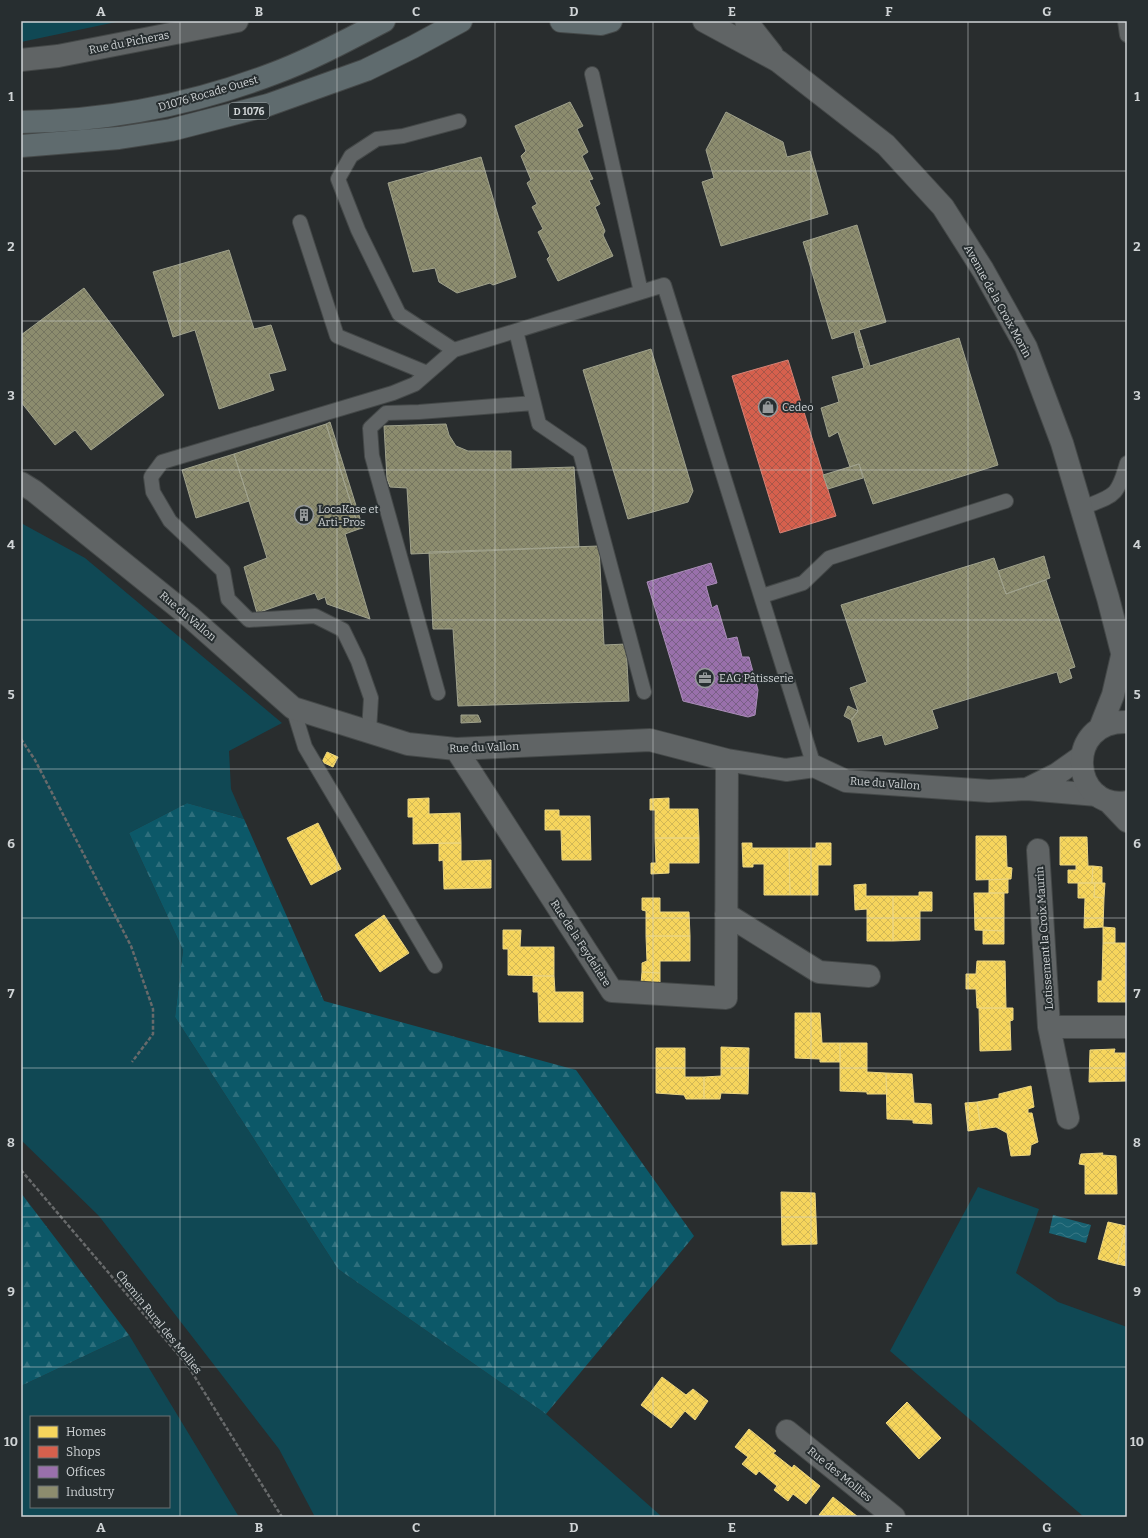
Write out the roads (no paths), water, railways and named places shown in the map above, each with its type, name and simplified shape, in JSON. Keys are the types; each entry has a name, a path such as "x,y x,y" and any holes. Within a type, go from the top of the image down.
{"main road":[{"name":"D1076 Rocade Ouest","path":"21,122 109,116 166,106 225,90 276,73 334,47 384,21"},
{"name":"D 1076","path":"21,146 120,138 172,130 268,105 366,70 413,48 461,21"},
{"path":"561,21 602,24 611,21"}],"street":[{"name":"Rue du Picheras","path":"21,60 58,56 237,21"},
{"name":"Avenue de la Croix Morin","path":"704,21 778,61 886,145 943,207 983,270 1026,347 1062,443 1108,598 1125,664 1100,728"},
{"name":"Avenue de la Croix Morin","path":"746,21 778,61"},
{"name":"Rue du Vallon","path":"21,483 34,491 189,616 293,708 408,744 456,749 650,740 727,760 786,770 814,766 846,781 990,791 1027,789 1111,800"},
{"path":"1127,722 1113,723 1100,728 1091,736 1084,746 1081,757 1082,772 1087,785 1111,800 1127,821"},
{"name":"Rue de la Feydelière","path":"456,749 612,991 726,998 727,760"},
{"name":"Rue du Vallon","path":"1027,789 1056,774 1081,757"},
{"name":"Lotissement la Croix Maurin","path":"1038,850 1049,1027 1068,1118"},
{"path":"726,914 819,972 869,976"},
{"path":"1049,1027 1127,1027"},
{"name":"Rue des Mollies","path":"787,1431 894,1517"}],"lane":[{"path":"1125,21 1127,35"},
{"path":"592,74 641,292"},
{"path":"454,350 398,314 358,230 338,179 351,156 377,139 404,136 459,121"},
{"path":"300,222 337,336 427,373"},
{"path":"369,731 371,698 358,661 343,630 315,616 249,620 228,599 223,571 170,521 153,492 151,476 162,462 393,393 414,384 454,350 664,285 814,766"},
{"path":"516,331 539,424 580,452 644,692"},
{"path":"438,693 372,456 370,428 386,413 419,412 534,403"},
{"path":"1082,508 1111,496 1120,488 1126,472"},
{"path":"762,596 803,583 829,558 1006,502"},
{"path":"293,708 305,747 435,966"}],"water":[{"path":"1053,1215 1091,1225 1086,1243 1049,1233"}],"place":[{"name":"Cedeo","path":"768,407"},
{"name":"LocaKase et Arti-Pros","path":"304,515"},
{"name":"EAG Pâtisserie","path":"705,678"}]}
